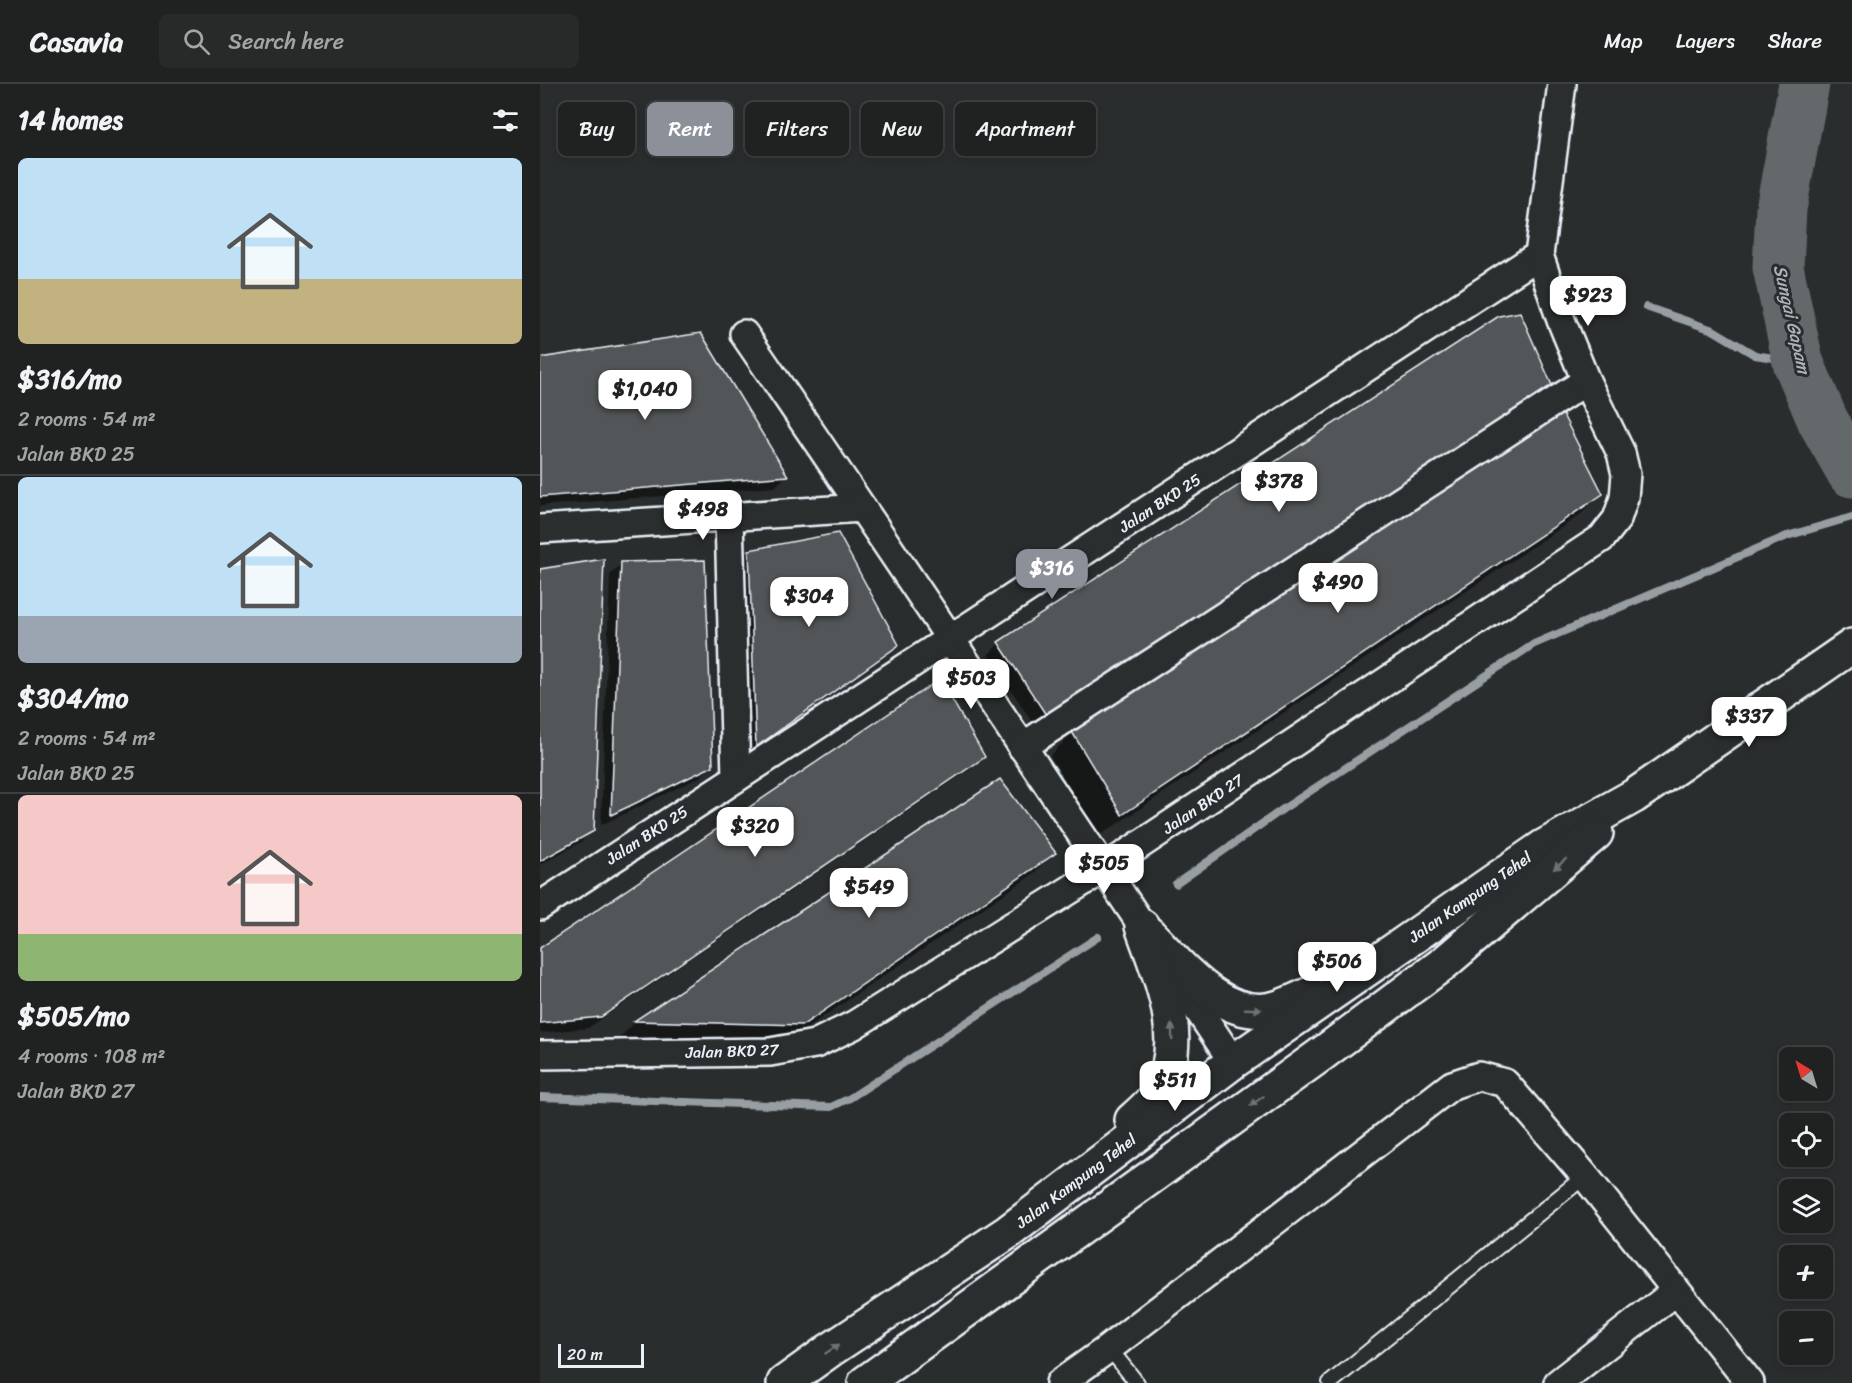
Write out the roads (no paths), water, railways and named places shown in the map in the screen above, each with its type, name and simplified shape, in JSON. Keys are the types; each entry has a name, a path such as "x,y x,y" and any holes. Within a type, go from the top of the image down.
{"main road":[{"name":"Jalan Kampung Tehel","path":"784,1383 1008,1232 1233,1062 1542,847 1634,796 1844,652"},
{"name":"Jalan Kampung Tehel","path":"865,1383 1319,1056 1444,963 1580,847 1634,796"},
{"path":"1142,926 1188,973 1218,998 1245,1009 1274,1009 1311,994 1456,907"},
{"path":"1008,1232 1137,1116 1159,1092 1171,1061 1172,1026 1164,989 1142,926"},
{"path":"925,1341 1047,1235 1197,1124 1210,1112 1222,1095 1233,1062 1265,1066 1285,1059 1393,986 1444,963"}],"street":[{"path":"1022,747 1586,381 1561,320 1539,255 1562,84"},
{"name":"Jalan BKD 25","path":"540,906 1539,255"},
{"path":"744,334 952,639 1233,1062"},
{"name":"Jalan BKD 27","path":"540,1055 770,1052 815,1044 854,1026 1105,868 1602,538 1617,519 1624,498 1626,474 1621,453 1586,381"},
{"path":"540,529 862,508"},
{"path":"729,517 736,777"},
{"path":"1060,1383 1452,1085 1479,1076 1505,1083 1585,1176 1750,1383"},
{"path":"1558,1383 1676,1291"}],"lane":[{"path":"1330,1383 1585,1176"},
{"path":"1109,1348 1137,1383"}],"waterway":[{"name":"Sungai Gapam","path":"1804,84 1781,209 1778,267 1798,362 1823,421 1852,472"},
{"path":"1646,307 1713,330 1755,355 1798,362"},
{"path":"1176,884 1283,809 1534,644 1787,536 1852,517"},
{"path":"540,1097 831,1107 850,1098 1098,937"}]}
